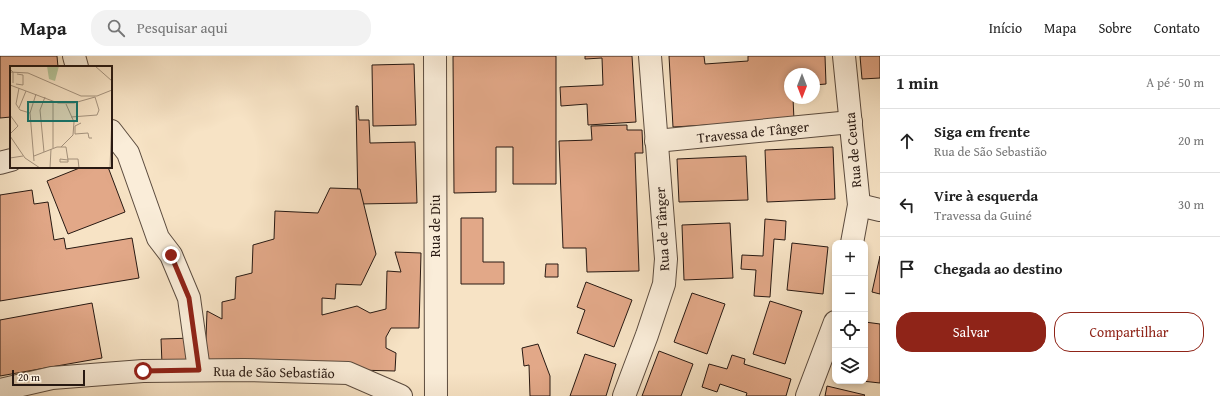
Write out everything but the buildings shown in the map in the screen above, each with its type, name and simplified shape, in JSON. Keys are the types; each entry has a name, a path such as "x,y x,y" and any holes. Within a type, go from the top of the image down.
{"street":[{"path":"74,56 77,66"},
{"name":"Rua de Diu","path":"434,56 436,396"},
{"name":"Rua de Tânger","path":"624,396 664,284 666,259 650,56"},
{"name":"Rua de Ceuta","path":"844,56 858,205 852,240"},
{"name":"Travessa de Tânger","path":"656,141 850,122"},
{"path":"112,132 128,153 158,238 171,255 189,298 199,370"},
{"path":"0,163 10,160"},
{"path":"858,205 880,210"},
{"path":"808,396 832,330"},
{"name":"Rua de São Sebastião","path":"0,390 52,378 143,371 244,370 348,373 401,396"}],"route":[{"path":"143,371 199,370 189,298 171,255"}]}
